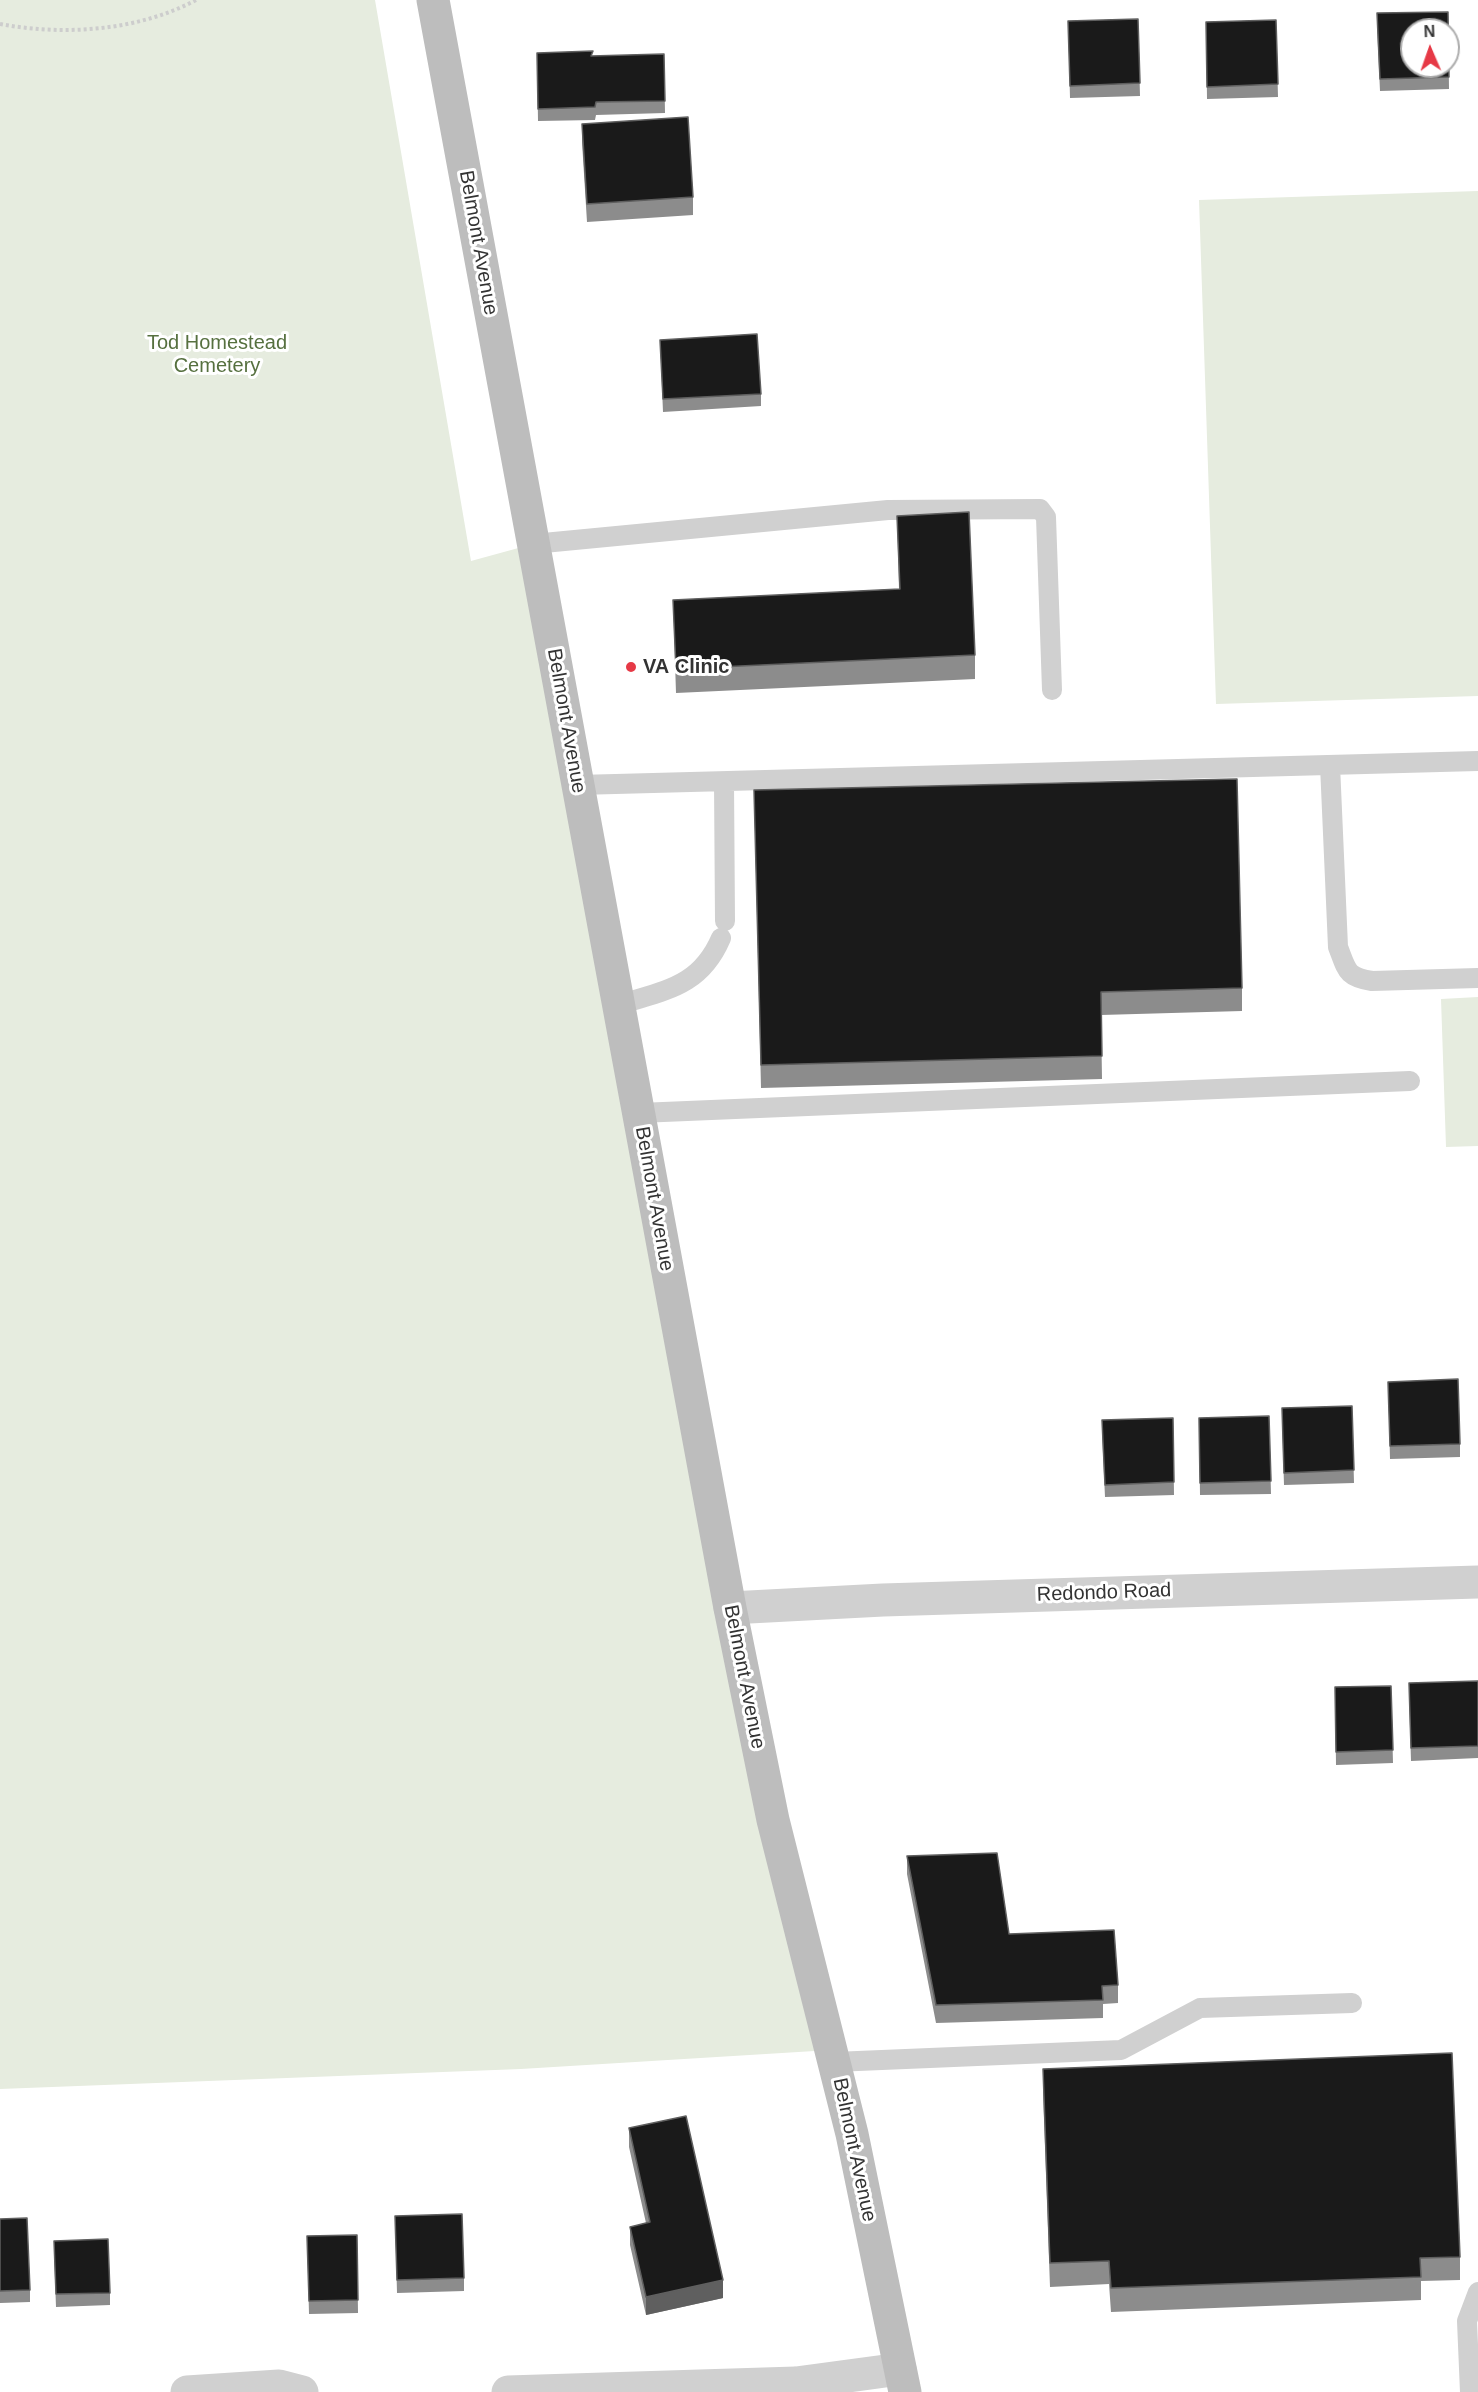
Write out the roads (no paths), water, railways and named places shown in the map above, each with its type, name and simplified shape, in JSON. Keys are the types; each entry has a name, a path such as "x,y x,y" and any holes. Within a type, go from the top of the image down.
{"main road":[{"name":"Belmont Avenue","path":"433,0 730,1608 773,1820 852,2134 902,2381"}],"street":[{"name":"Redondo Road","path":"730,1608 895,1600 1478,1582"},
{"path":"508,2392 902,2381"},
{"path":"188,2392 279,2386 302,2392"}],"lane":[{"path":"533,544 888,510 1040,509 1047,517 1052,690"},
{"path":"578,785 1478,761"},
{"path":"1330,765 1338,947 1347,970 1356,979 1372,981 1478,978"},
{"path":"619,1005 680,985 701,971 714,954 723,930 724,782"},
{"path":"639,1113 1410,1081"},
{"path":"834,2062 1121,2050 1200,2008 1352,2003"},
{"path":"1470,2392 1467,2321 1478,2292"}],"place":[{"name":"VA Clinic","path":"631,667"}],"park label":[{"name":"Tod Homestead Cemetery","path":"217,354"}]}
